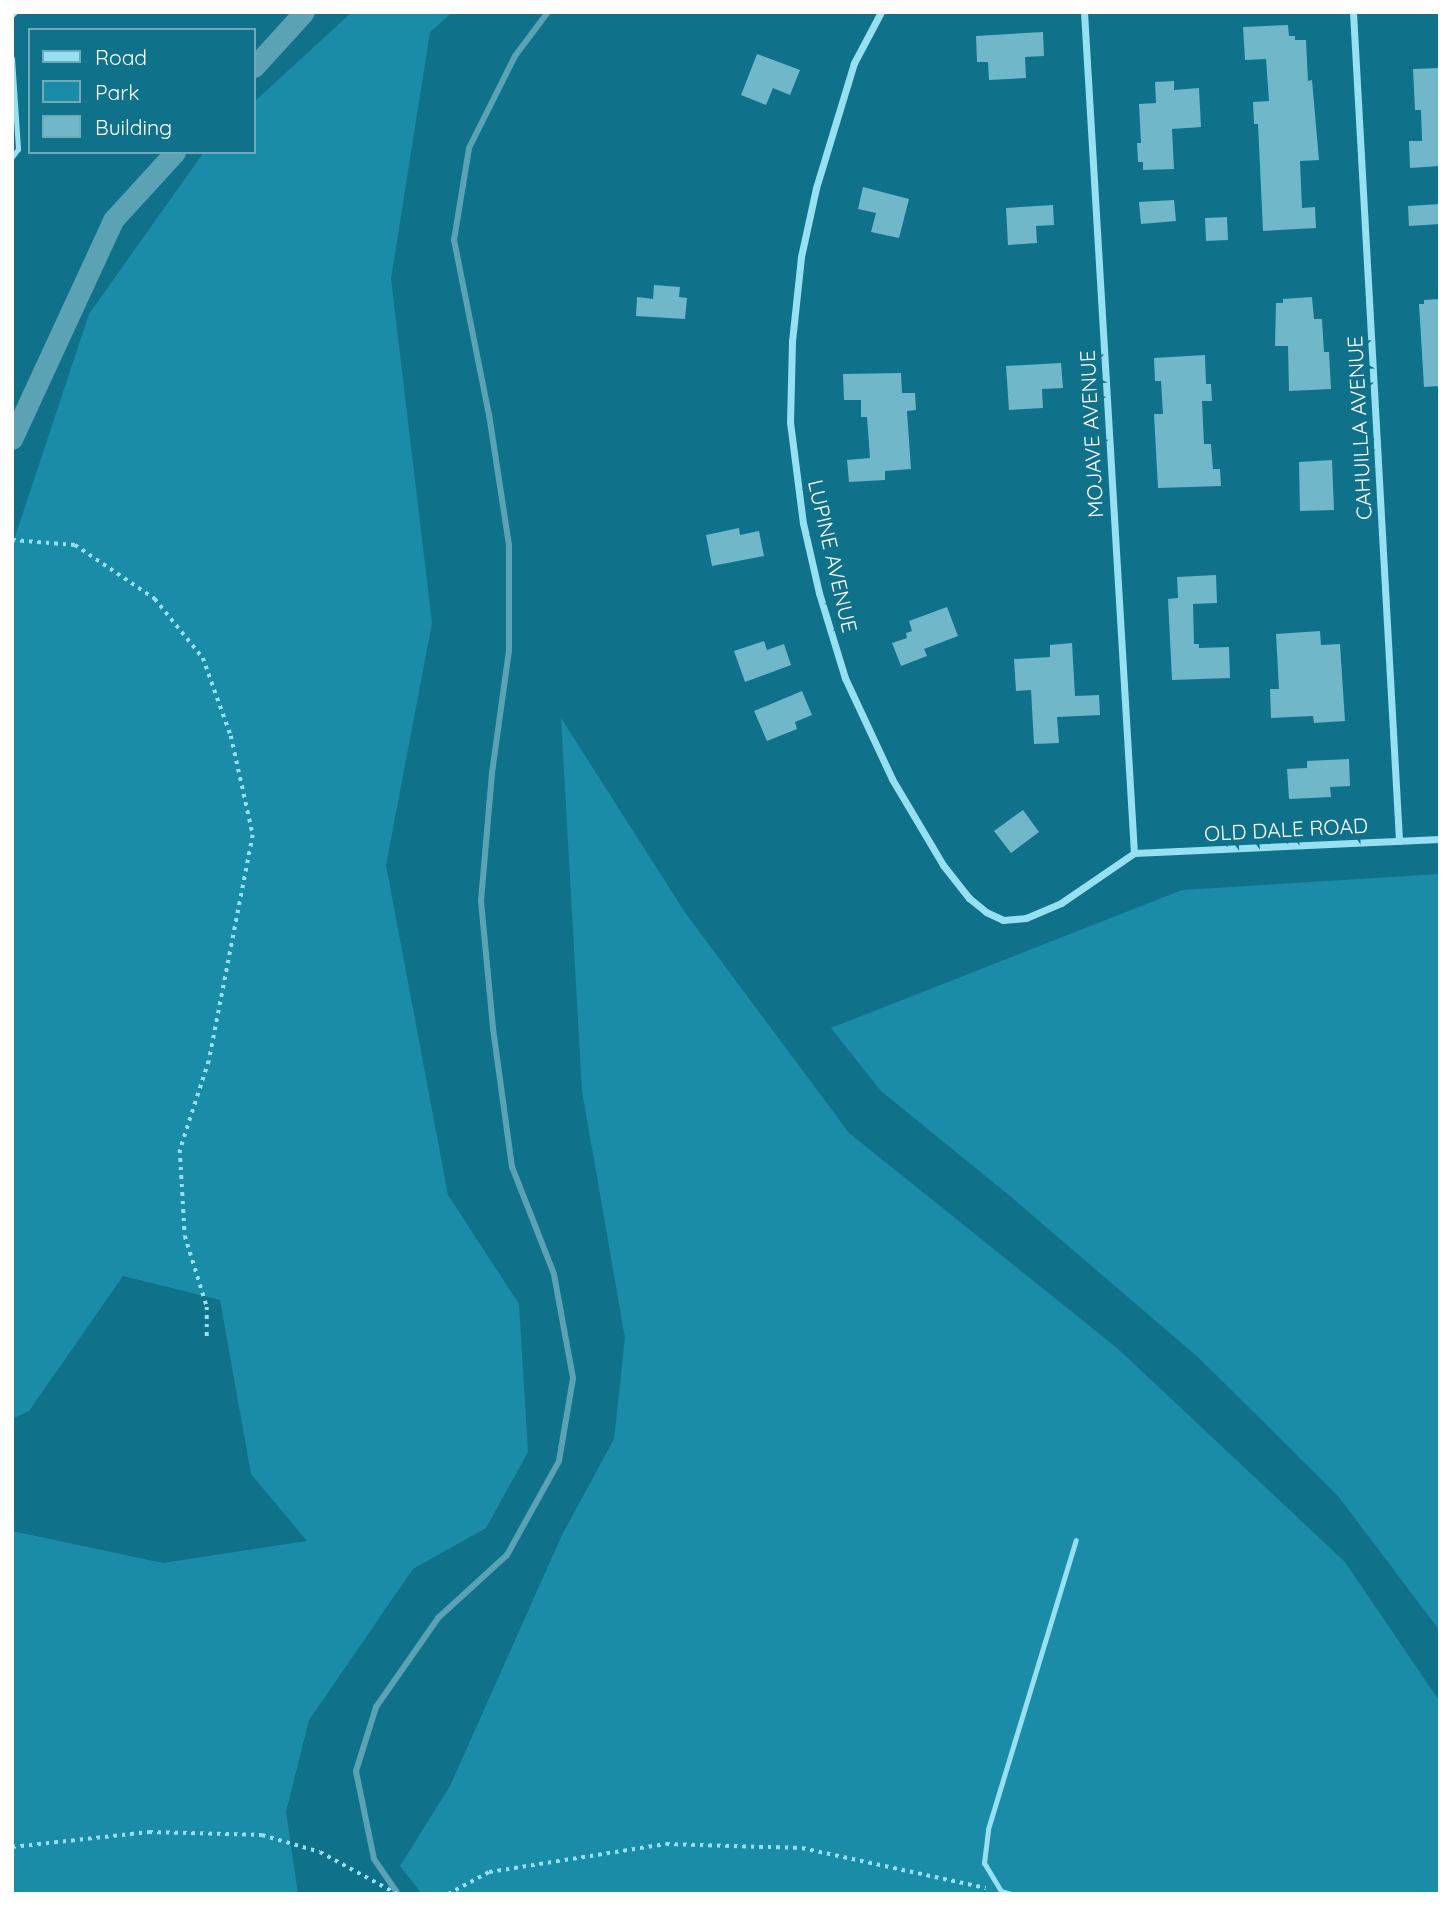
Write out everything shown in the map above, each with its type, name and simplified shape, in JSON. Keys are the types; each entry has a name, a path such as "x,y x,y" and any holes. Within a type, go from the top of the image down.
{"street":[{"name":"LUPINE AVENUE","path":"881,12 854,63 830,137 801,257 793,329 790,422 803,523 819,593 845,678 892,779 943,865 969,898 986,912 1003,920 1026,918 1061,903 1133,853"},
{"name":"MOJAVE AVENUE","path":"1084,12 1133,853"},
{"name":"CAHUILLA AVENUE","path":"1353,12 1399,841"},
{"name":"OLD DALE ROAD","path":"1133,853 1440,839"}],"lane":[{"path":"12,58 18,149 12,158"},
{"path":"1012,1894 1001,1891 984,1863 988,1829 1076,1540"}],"path":[{"path":"12,540 75,545 155,599 203,658 231,736 253,835 209,1061 180,1150 185,1236 207,1307 207,1338"},
{"path":"12,1847 149,1832 262,1835 320,1852 397,1894"},
{"path":"448,1894 489,1872 666,1844 802,1848 1001,1891"}],"green space":[{"path":"352,12 453,12 430,32 391,279 432,623 386,865 448,1195 519,1304 528,1452 486,1528 413,1569 309,1720 286,1812 298,1894 12,1894 12,1531 163,1563 307,1541 251,1474 220,1300 123,1276 29,1411 12,1419 12,546 89,314 203,154 256,154 256,100"},
{"path":"561,718 686,914 849,1133 1117,1348 1345,1562 1440,1702 1440,1894 422,1894 400,1866 450,1786 562,1535 614,1439 625,1338 582,1091"},
{"path":"1440,874 1440,1631 1338,1496 1200,1359 1010,1196 881,1091 831,1028 1182,890"}],"building":[{"path":"1288,25 1289,36 1295,36 1295,40 1306,40 1308,81 1312,80 1319,160 1300,161 1302,208 1315,207 1316,228 1263,231 1258,124 1254,124 1253,102 1269,101 1266,59 1245,60 1243,27"},
{"path":"1043,32 1044,56 1025,57 1026,78 989,80 988,62 977,62 976,36"},
{"path":"757,54 800,70 790,95 773,88 766,105 741,95"},
{"path":"1440,68 1440,166 1410,168 1409,141 1422,141 1421,110 1415,110 1413,69"},
{"path":"1174,81 1174,90 1199,88 1201,127 1172,129 1174,169 1143,170 1143,162 1138,162 1137,143 1141,143 1139,104 1156,103 1155,82"},
{"path":"863,187 909,199 899,238 871,232 876,213 858,209"},
{"path":"1174,200 1176,221 1141,224 1139,202"},
{"path":"1440,204 1440,224 1409,226 1408,206"},
{"path":"1053,205 1054,225 1036,226 1037,243 1008,245 1006,208"},
{"path":"1227,217 1228,240 1206,241 1205,218"},
{"path":"654,285 680,287 679,297 687,298 685,319 636,316 637,297 653,299"},
{"path":"1312,297 1314,319 1322,319 1324,352 1329,352 1331,389 1289,391 1288,346 1275,346 1276,303 1283,303 1283,299"},
{"path":"1440,299 1440,386 1424,387 1419,304 1424,304 1424,300"},
{"path":"1205,355 1206,384 1211,384 1212,401 1202,401 1204,444 1211,444 1213,469 1220,469 1221,486 1158,488 1154,414 1163,414 1161,381 1155,381 1154,358"},
{"path":"1061,363 1063,388 1042,389 1043,408 1009,410 1006,366"},
{"path":"901,373 902,393 915,393 916,410 907,411 911,469 885,471 885,480 849,482 847,460 870,458 867,417 861,417 861,400 844,400 843,374"},
{"path":"1332,460 1334,510 1300,511 1299,462"},
{"path":"739,528 740,535 759,531 764,556 712,566 706,535"},
{"path":"1216,575 1217,603 1193,604 1194,644 1199,644 1199,648 1229,647 1230,678 1172,680 1168,599 1178,598 1177,577"},
{"path":"947,607 958,636 924,649 927,656 901,666 892,643 907,638 906,633 912,631 909,621"},
{"path":"1320,631 1321,645 1340,644 1345,721 1314,723 1313,716 1271,718 1270,689 1279,689 1276,634"},
{"path":"764,641 767,650 784,644 791,665 745,682 734,651"},
{"path":"1072,643 1075,696 1099,695 1100,715 1057,717 1059,743 1034,744 1031,690 1016,691 1014,659 1050,657 1050,645"},
{"path":"802,691 812,715 795,722 797,729 767,741 754,711"},
{"path":"1349,759 1350,786 1330,787 1331,797 1289,799 1287,769 1307,768 1307,761"},
{"path":"1023,810 1039,832 1011,853 994,831"}],"waterway":[{"path":"256,65 304,12"},
{"path":"398,1894 374,1859 356,1771 376,1707 438,1618 507,1555 559,1461 573,1378 554,1274 512,1167 493,1028 481,901 492,773 509,651 509,545 489,415 454,240 469,148 515,56 548,12"},
{"path":"12,439 113,220 173,154"}]}
